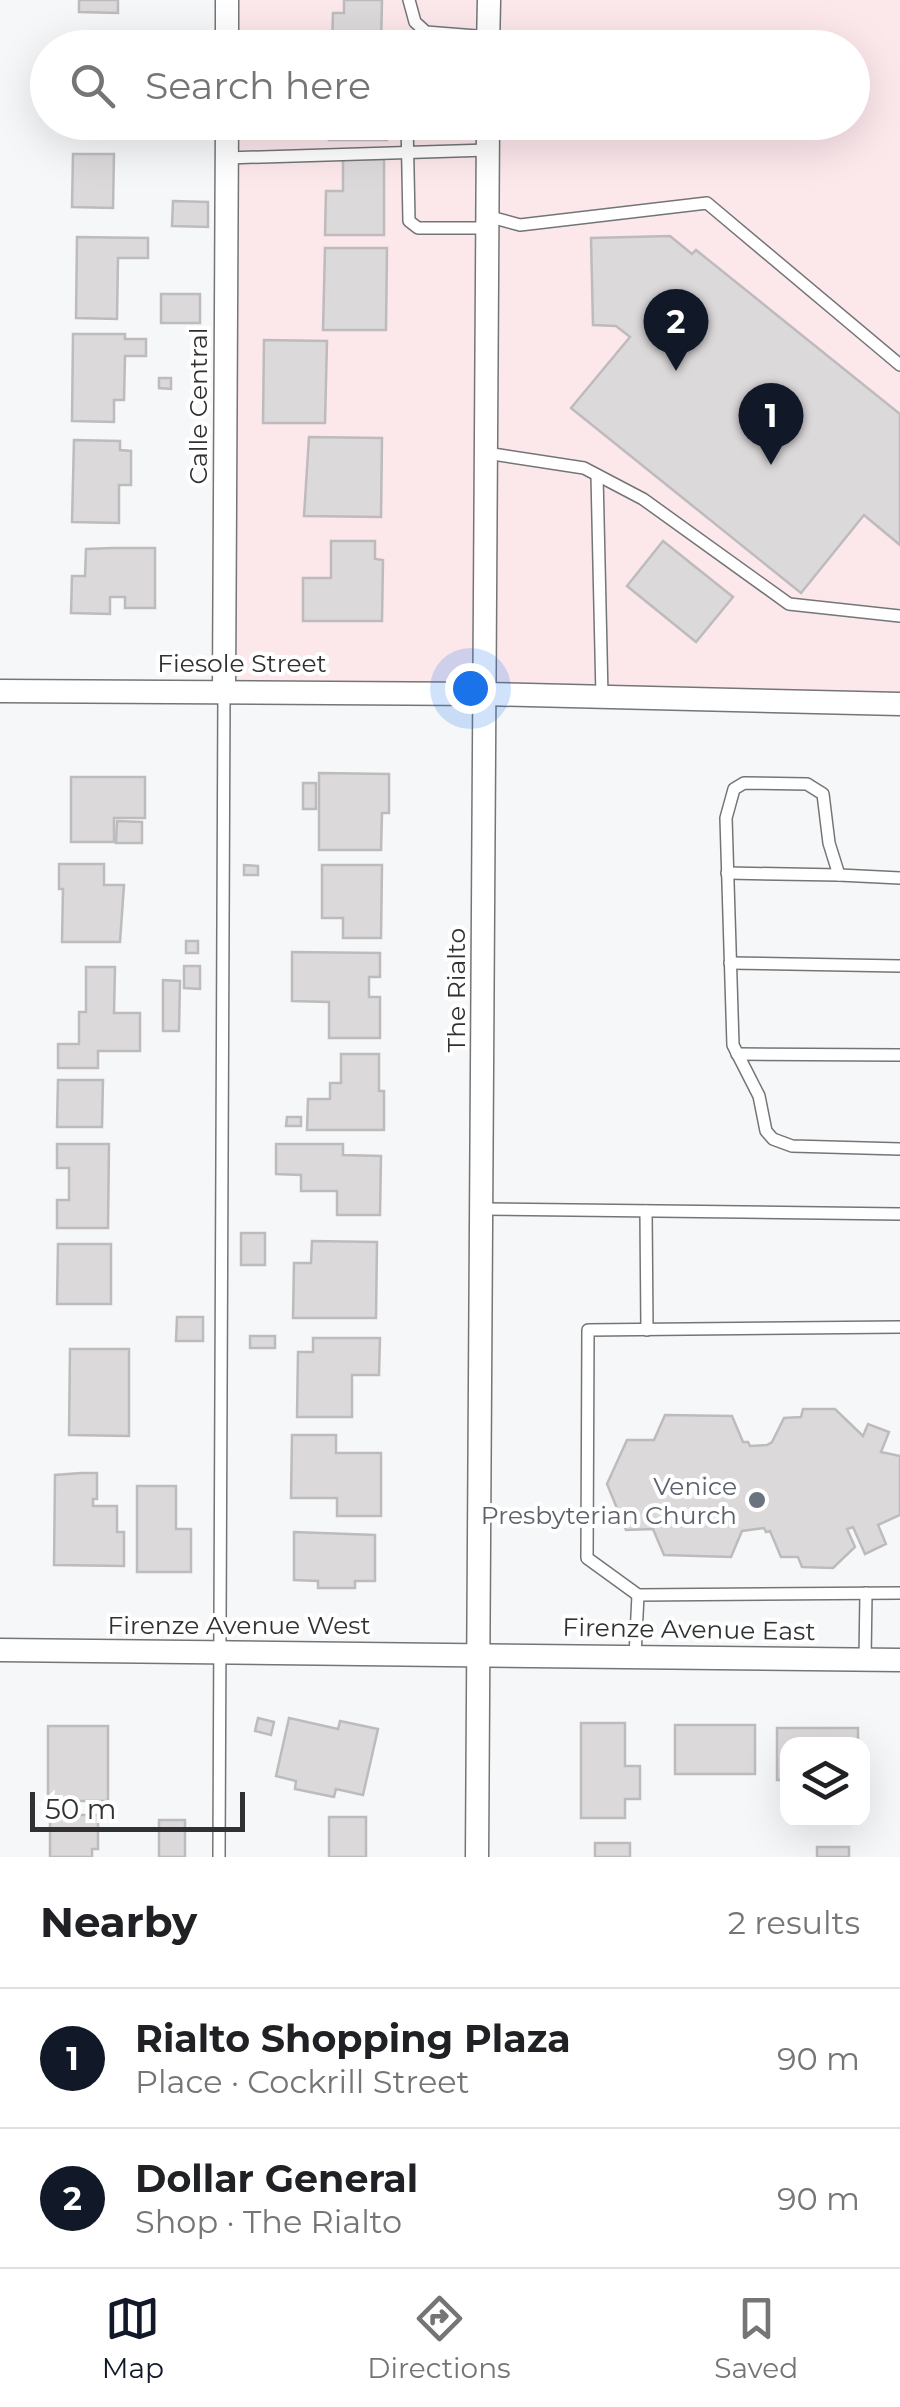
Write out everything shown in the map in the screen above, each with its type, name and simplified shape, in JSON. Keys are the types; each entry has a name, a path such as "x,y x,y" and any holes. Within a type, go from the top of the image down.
{"street":[{"path":"227,0 227,30"},
{"path":"488,30 489,0"},
{"name":"Calle Central","path":"224,690 226,140"},
{"name":"The Rialto","path":"478,1857 488,140"},
{"name":"Fiesole Street","path":"0,691 224,690 900,704"},
{"name":"Firenze Avenue West","path":"0,1650 478,1653"},
{"name":"Firenze Avenue East","path":"478,1653 900,1660"}],"lane":[{"path":"409,0 415,22 424,30"},
{"path":"408,140 409,221 418,228 487,222 520,225 707,203 900,365"},
{"path":"226,158 488,150"},
{"path":"486,453 584,468 643,499 789,604 900,616"},
{"path":"597,475 602,696"},
{"path":"219,1857 224,690"},
{"path":"839,875 829,842 823,794 807,784 744,783 734,789 726,818 733,1045 759,1096 766,1130 773,1139 792,1146 900,1149"},
{"path":"728,873 900,878"},
{"path":"730,962 900,966"},
{"path":"737,1054 900,1055"},
{"path":"482,1209 900,1214"},
{"path":"646,1211 647,1330"},
{"path":"900,1327 588,1330 588,1558 638,1594 900,1592"},
{"path":"865,1659 866,1592"},
{"path":"636,1656 638,1594"}],"shaded area":[{"path":"236,0 900,0 900,696 229,701 234,140 870,140 870,30 235,30"}],"building":[{"path":"79,0 118,0 118,13 79,12"},
{"path":"344,0 382,0 381,30 333,30 333,13 344,13"},
{"path":"73,154 114,154 113,208 72,207"},
{"path":"343,159 384,159 384,235 325,235 326,191 343,191"},
{"path":"173,201 208,202 208,227 172,226"},
{"path":"670,236 692,254 696,250 900,414 900,545 864,515 801,593 571,408 630,337 616,326 593,325 591,238"},
{"path":"77,237 148,238 148,258 118,258 117,319 76,318"},
{"path":"325,248 387,248 386,330 323,330"},
{"path":"161,294 200,294 200,323 161,323"},
{"path":"73,334 125,334 125,339 146,339 146,356 125,356 124,400 114,400 114,422 72,421"},
{"path":"264,340 327,341 325,423 263,423"},
{"path":"159,378 171,378 171,389 159,388"},
{"path":"309,437 382,438 381,517 304,516"},
{"path":"74,440 120,441 120,450 131,451 131,485 119,485 119,523 72,522"},
{"path":"331,541 375,541 375,559 383,560 382,621 303,621 303,578 331,578"},
{"path":"663,541 733,597 696,642 627,586"},
{"path":"155,548 155,608 125,608 125,597 110,597 110,614 71,613 72,576 85,576 86,549"},
{"path":"319,773 389,774 389,813 382,813 381,850 319,850"},
{"path":"71,777 145,777 145,818 114,818 114,842 71,842"},
{"path":"303,783 316,783 316,809 303,809"},
{"path":"117,821 142,822 142,843 116,843"},
{"path":"59,864 104,864 104,885 124,885 120,942 62,942 63,889 59,889"},
{"path":"244,865 258,866 258,875 244,875"},
{"path":"322,865 382,865 381,938 343,938 343,918 322,918"},
{"path":"186,941 198,941 198,953 186,953"},
{"path":"292,952 380,953 380,977 369,977 369,997 380,997 380,1038 329,1038 329,1002 292,1001"},
{"path":"184,966 200,966 200,989 184,988"},
{"path":"86,967 115,967 114,1013 140,1013 140,1051 98,1051 98,1068 58,1068 58,1044 79,1044 79,1012 86,1012"},
{"path":"163,980 180,981 179,1031 163,1031"},
{"path":"341,1054 379,1054 384,1130 307,1130 308,1099 330,1099 330,1083 341,1083"},
{"path":"58,1080 103,1080 102,1127 57,1127"},
{"path":"287,1117 301,1117 301,1126 286,1126"},
{"path":"57,1144 109,1144 108,1228 57,1228 57,1200 69,1200 69,1168 57,1168"},
{"path":"276,1144 343,1144 343,1155 381,1156 380,1215 337,1215 337,1191 301,1191 301,1175 276,1174"},
{"path":"241,1233 265,1233 265,1265 241,1265"},
{"path":"312,1241 377,1242 376,1318 293,1318 294,1263 311,1263"},
{"path":"58,1244 111,1244 111,1304 57,1304"},
{"path":"177,1317 203,1317 203,1341 176,1341"},
{"path":"250,1336 275,1336 275,1348 250,1348"},
{"path":"313,1338 380,1338 379,1375 352,1375 352,1417 297,1417 298,1352 313,1352"},
{"path":"70,1349 129,1349 129,1436 69,1435"},
{"name":"Venice Presbyterian Church","path":"803,1409 835,1409 863,1436 868,1424 889,1432 881,1452 900,1456 900,1515 878,1525 886,1544 865,1554 853,1527 847,1529 855,1547 833,1568 802,1567 798,1557 781,1557 770,1531 764,1528 742,1531 731,1557 664,1555 653,1529 626,1530 607,1484 627,1440 654,1440 665,1415 732,1416 743,1442 750,1446 767,1445 784,1418 801,1417"},
{"path":"292,1435 336,1435 336,1453 381,1453 381,1516 337,1516 337,1498 291,1498"},
{"path":"97,1473 97,1499 93,1499 93,1506 117,1506 117,1532 124,1532 124,1566 54,1565 55,1475"},
{"path":"137,1486 176,1486 176,1529 191,1529 191,1572 137,1572"},
{"path":"294,1532 375,1535 375,1581 355,1581 355,1588 318,1588 318,1581 294,1580"},
{"path":"258,1718 274,1722 271,1735 255,1731"},
{"path":"289,1718 338,1729 340,1721 378,1729 363,1795 336,1789 334,1797 295,1789 296,1781 276,1776"},
{"path":"581,1723 625,1723 625,1766 640,1766 640,1799 625,1799 625,1818 581,1818"},
{"path":"675,1725 755,1725 755,1774 675,1774"},
{"path":"48,1726 108,1726 108,1801 48,1801"},
{"path":"777,1728 858,1728 858,1737 780,1737 777,1780"},
{"path":"50,1815 98,1815 98,1849 92,1849 92,1857 50,1857"},
{"path":"329,1817 366,1817 366,1857 329,1857"},
{"path":"159,1820 185,1820 185,1857 159,1857"},
{"path":"595,1843 630,1843 630,1857 595,1857"},
{"path":"817,1847 849,1847 849,1857 817,1857"}],"place":[{"name":"Dollar General","path":"676,371"},
{"name":"Rialto Shopping Plaza","path":"771,465"},
{"name":"Venice Presbyterian Church","path":"757,1500"}]}
